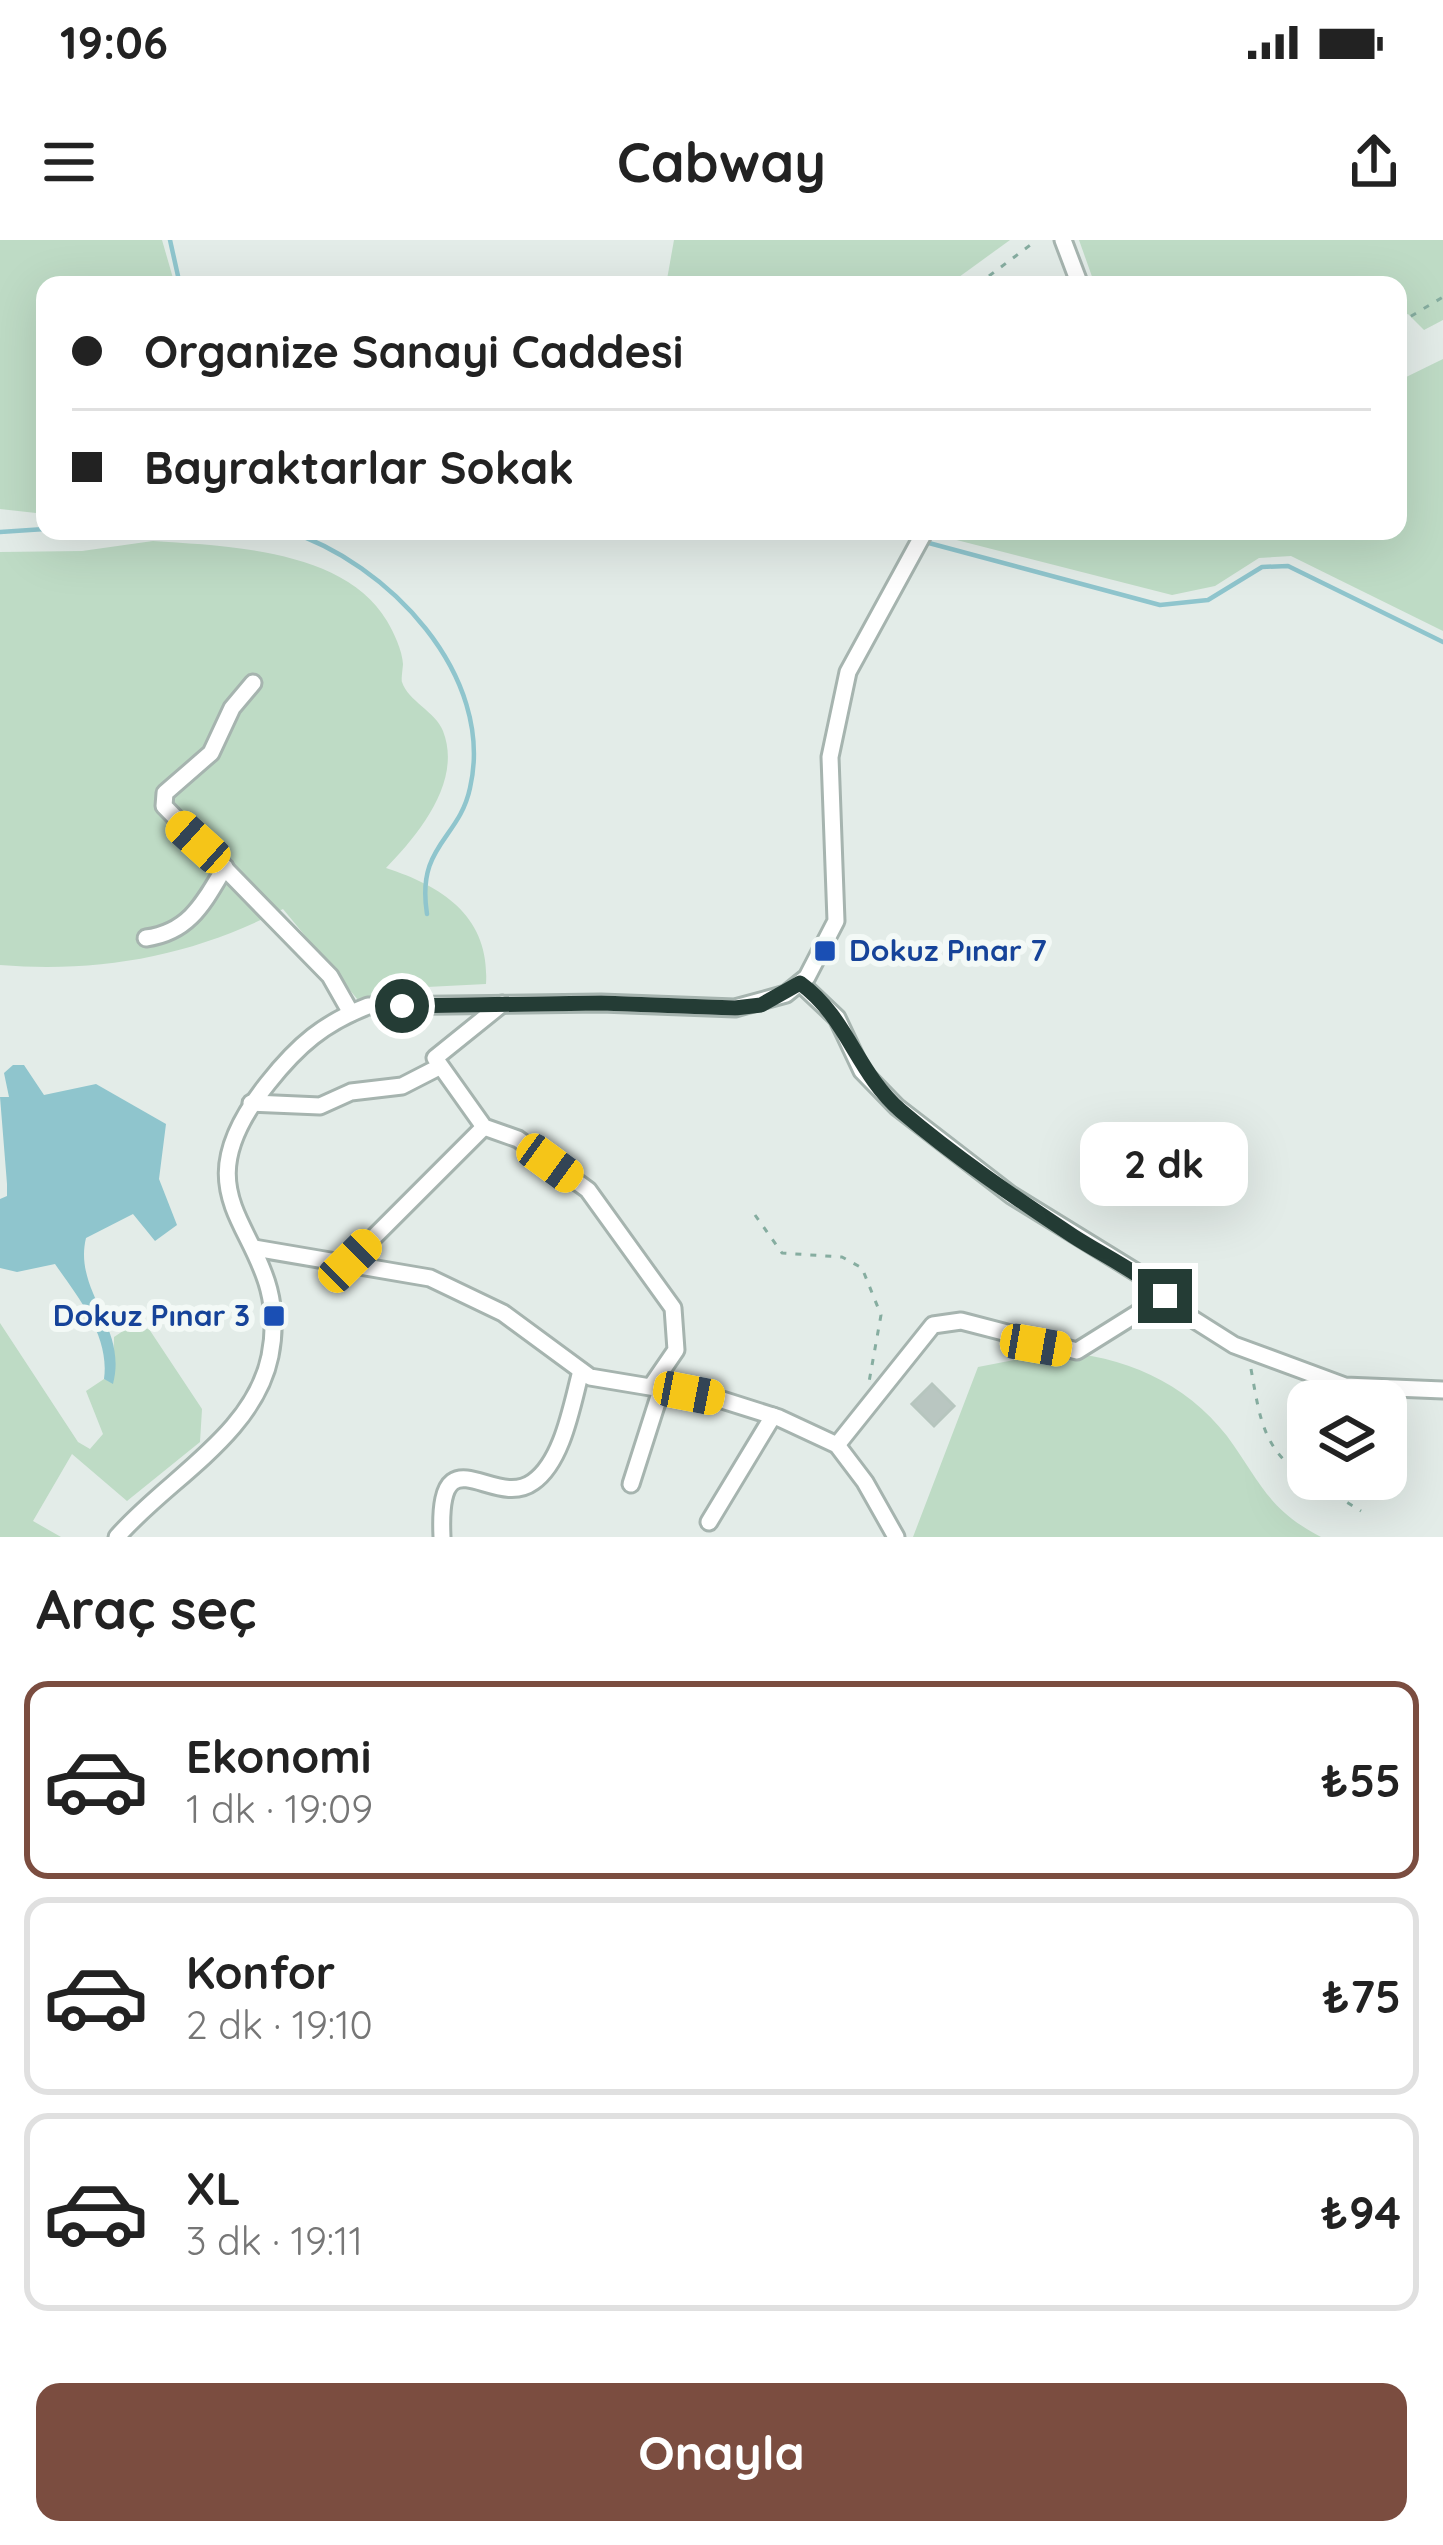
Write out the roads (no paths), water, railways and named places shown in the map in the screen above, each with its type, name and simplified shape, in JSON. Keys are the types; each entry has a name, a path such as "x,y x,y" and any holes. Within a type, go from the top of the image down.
{"street":[{"path":"1064,240 1077,276"},
{"path":"117,1537 250,1405 269,1360 274,1316 254,1248 232,1206 225,1162 251,1103 303,1041 368,1006 735,1008 761,1005 800,983 825,951 836,921 830,757 848,672 920,540"},
{"path":"254,683 232,708 211,753 164,800 170,817 330,976 351,1013"},
{"path":"146,938 164,936 195,916 225,867"},
{"path":"800,983 837,1018 862,1071 897,1107 1011,1195 1144,1277 1248,1351 1345,1386 1443,1390"},
{"path":"502,1004 435,1058 439,1067 484,1126 518,1138 588,1190 674,1308 676,1350 657,1386 631,1484"},
{"path":"251,1103 320,1106 351,1092 403,1086 439,1067"},
{"path":"350,1261 484,1126"},
{"path":"254,1248 430,1278 484,1304 581,1371 620,1385 657,1386 773,1416 837,1445 896,1537"},
{"path":"837,1445 933,1325 962,1322 1078,1351 1165,1296"},
{"path":"442,1537 441,1500 450,1485 461,1480 522,1487 536,1480 559,1441 581,1371"},
{"path":"709,1522 773,1416"}],"water":[{"path":"13,1065 24,1065 44,1095 96,1084 166,1124 159,1179 177,1225 155,1241 133,1214 86,1238 87,1275 113,1345 113,1384 104,1379 97,1332 55,1264 17,1272 0,1268 0,1199 7,1196 7,1184 0,1097 9,1097 4,1073"}],"waterway":[{"path":"170,240 178,276"},
{"path":"0,532 36,530"},
{"path":"310,540 361,568 396,596 450,665 466,705 474,746 470,788 465,806 433,858 425,891 427,914"},
{"path":"918,540 1160,605 1208,600 1262,567 1288,566 1443,642"}],"place":[{"name":"Dokuz Pınar 7","path":"825,951"},
{"name":"Dokuz Pınar 3","path":"274,1316"}]}
